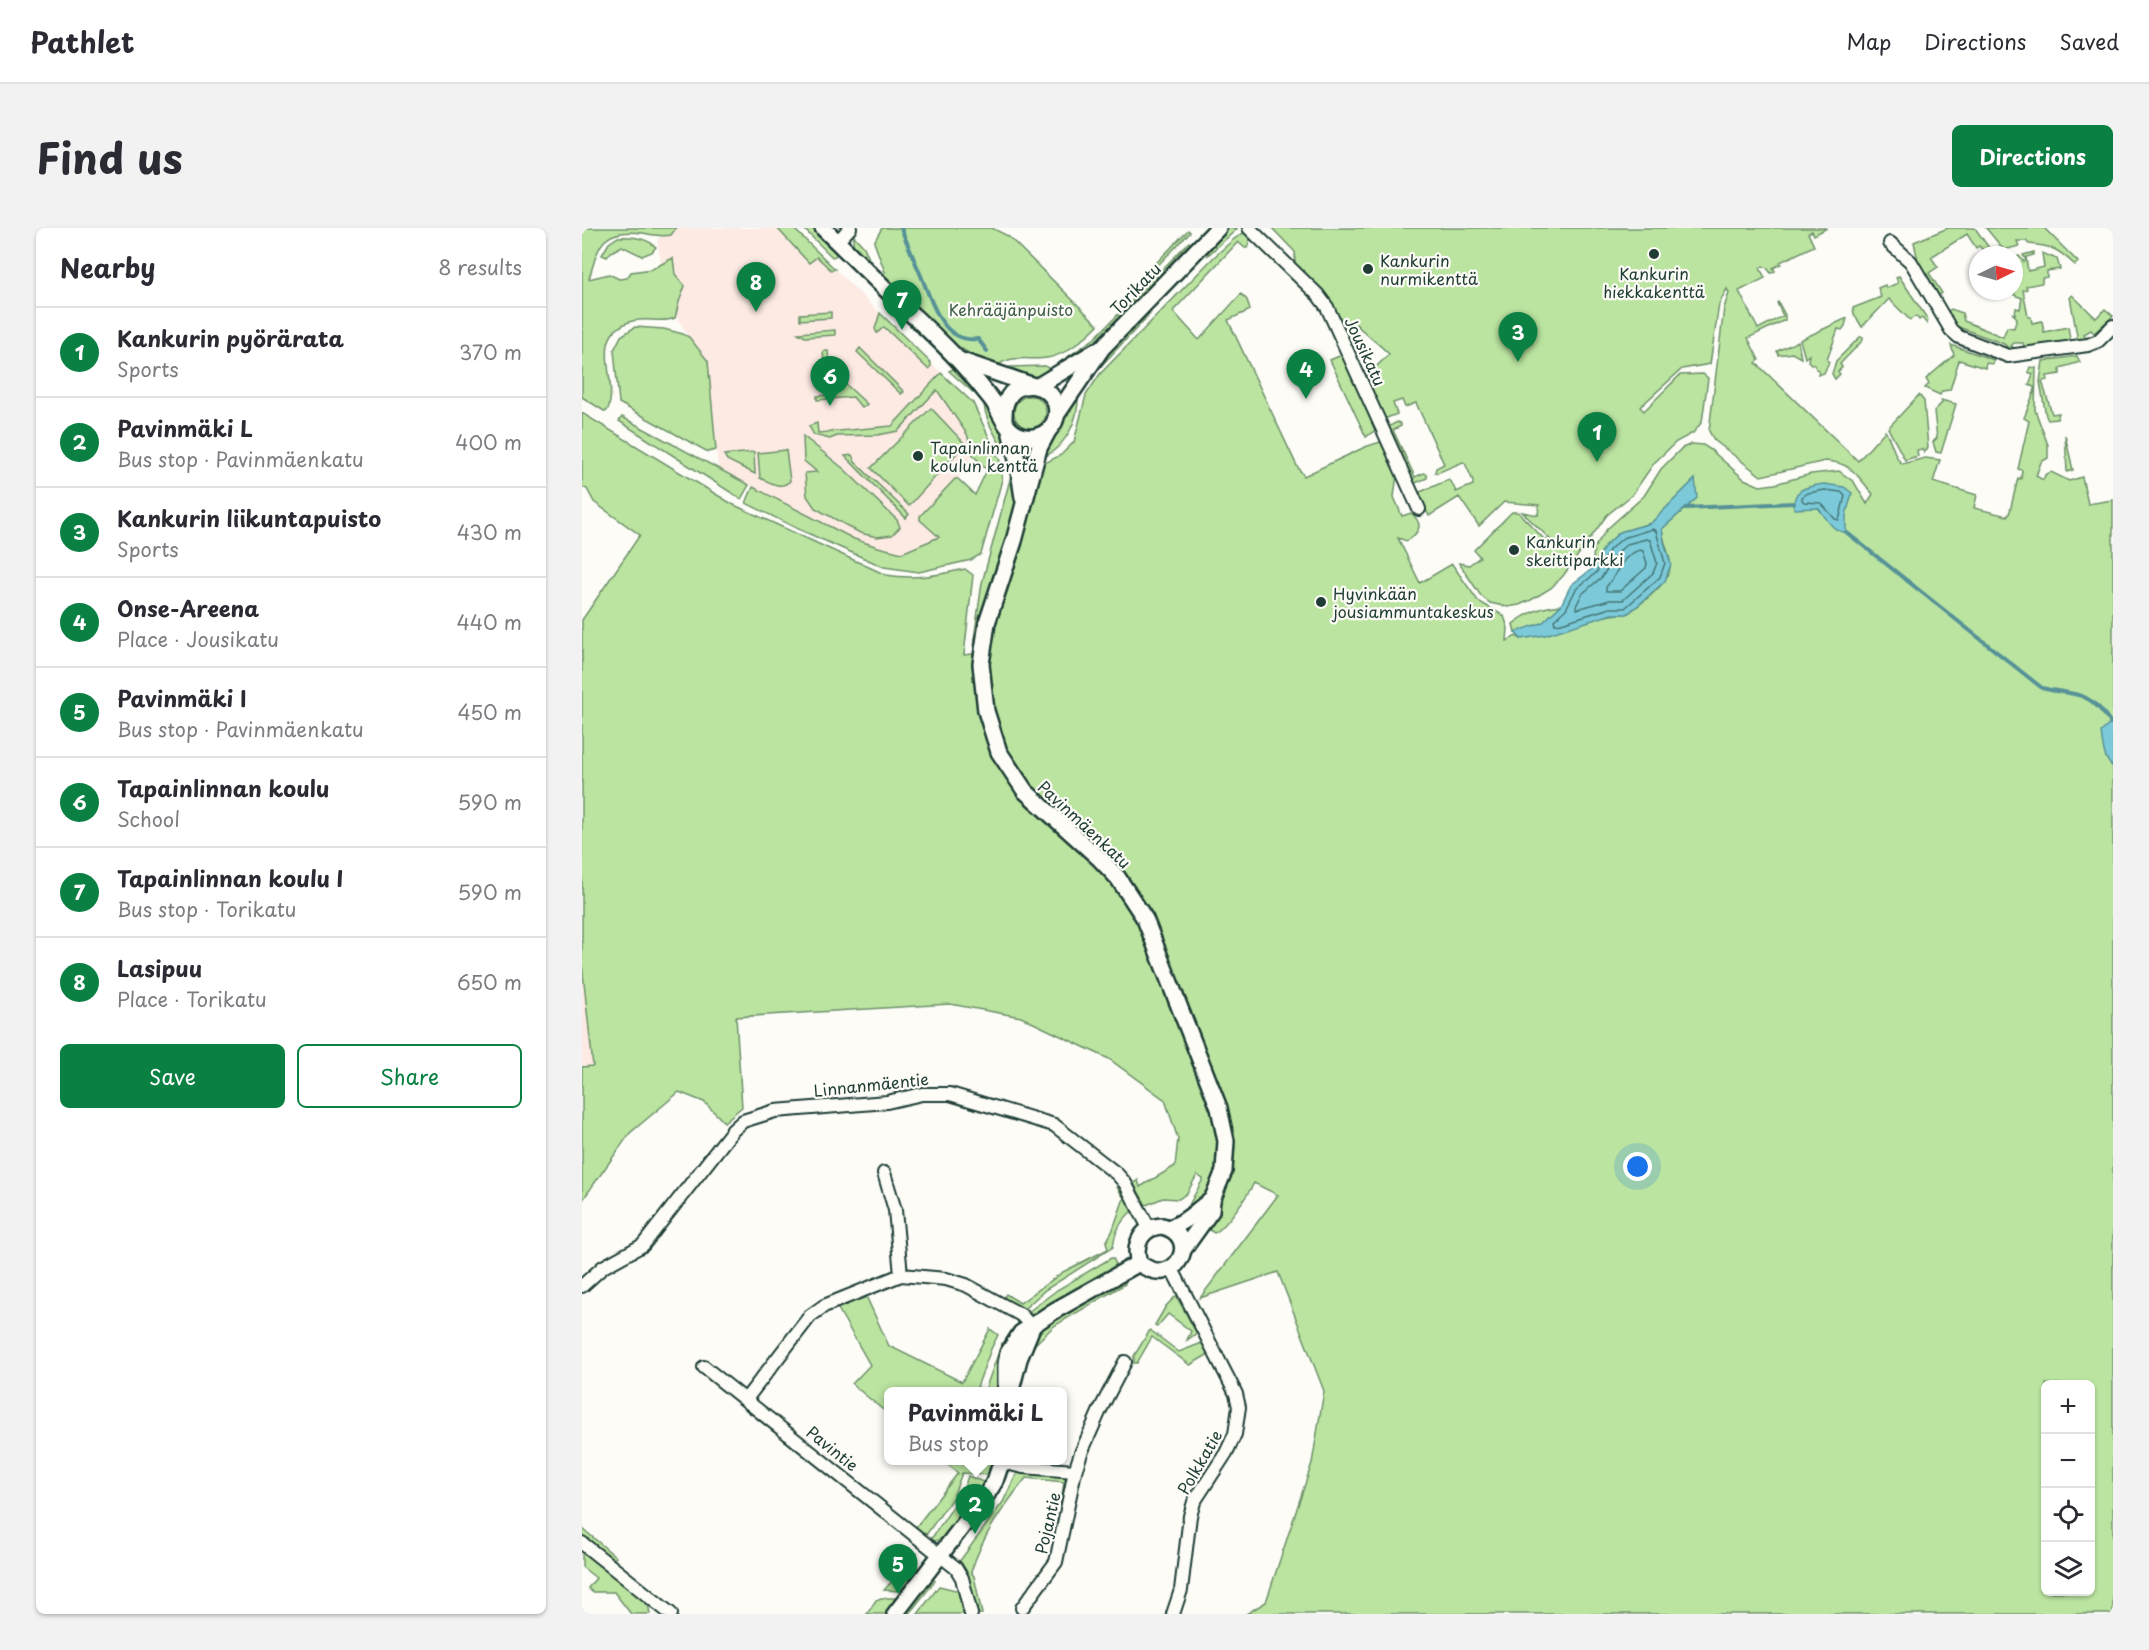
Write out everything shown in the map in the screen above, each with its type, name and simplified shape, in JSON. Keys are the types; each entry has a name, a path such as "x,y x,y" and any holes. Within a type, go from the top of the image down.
{"street":[{"path":"823,228 959,360 993,401 1007,424 1026,438 1041,436 1053,425 1056,404 1051,396 1034,386 959,360"},
{"path":"837,242 850,228"},
{"name":"Torikatu","path":"1056,414 1101,348 1218,228"},
{"name":"Jousikatu","path":"1249,228 1318,295 1327,307 1419,510"},
{"path":"1890,243 1911,262 1951,330 1959,337 1996,352 2016,356 2088,345 2097,341 2113,326"},
{"name":"Torikatu","path":"1034,386 1101,348"},
{"path":"1007,424 1004,408 1010,394 1015,390 1034,386"},
{"name":"Pavinmäenkatu","path":"1007,424 1017,454 1024,501"},
{"name":"Pavinmäenkatu","path":"1048,431 1039,448 1014,541 983,638 981,664 986,711 999,752 1025,791 1100,859 1118,878 1139,909 1155,940 1208,1077 1225,1128 1224,1171 1212,1200 1211,1211 1183,1250"},
{"name":"Linnanmäentie","path":"582,1286 603,1267 643,1245 733,1130 743,1121 775,1111 887,1102 922,1094 950,1094 1054,1125 1117,1174 1125,1183 1149,1228"},
{"path":"884,1173 895,1210 901,1275"},
{"name":"Pavinmäenkatu","path":"1170,1228 1182,1224 1212,1200"},
{"path":"1162,1226 1170,1228 1180,1238 1183,1250 1179,1263 1172,1269 1149,1270 1139,1263 1137,1256 1140,1238 1149,1228 1162,1226"},
{"path":"1008,1387 1006,1364 1008,1353 1021,1333 1054,1311 1139,1263"},
{"name":"Polkkatie","path":"1172,1269 1236,1394 1239,1407 1235,1434 1226,1453 1194,1502 1190,1516 1181,1590 1173,1614"},
{"path":"746,1399 810,1316 824,1306 901,1275 946,1279 966,1285 1021,1315 1032,1327"},
{"name":"Pojantie","path":"1022,1608 1056,1562 1075,1471 1100,1410 1125,1362"},
{"name":"Pavintie","path":"704,1367 940,1555"},
{"path":"895,1614 987,1494 1000,1465"},
{"path":"1016,1465 1075,1471"},
{"path":"582,1543 670,1614"},
{"path":"940,1555 956,1568 962,1578 971,1614"}],"shaded area":[{"path":"668,228 793,228 941,373 934,386 967,434 973,455 958,479 955,480 941,536 902,553 878,547 827,526 718,468 708,361 689,337 669,305 657,240"},
{"path":"582,964 593,1066 582,1067"}],"green space":[{"path":"582,228 676,228 671,235 667,236 629,232 610,236 599,248 589,279 609,274 619,279 627,278 631,272 652,269 673,258 675,274 685,286 675,318 635,320 617,329 610,339 607,350 610,400 607,411 582,397"},
{"path":"777,228 793,228 835,269 831,270 817,257 809,263"},
{"path":"803,228 812,228 838,252 835,256 832,257"},
{"name":"Kehrääjänpuisto","path":"882,228 992,228 1008,236 1098,325 1062,353 1047,358 1012,359 994,369 959,347 882,276 885,272 874,242"},
{"path":"1237,228 1207,256 1212,245 1227,229"},
{"path":"1272,228 1827,228 1814,235 1812,231 1808,233 1814,246 1780,262 1781,264 1773,268 1775,271 1771,273 1763,266 1760,268 1765,278 1739,291 1758,329 1783,316 1778,302 1785,315 1785,320 1748,338 1759,360 1756,363 1858,461 1885,431 1902,464 1925,458 1940,460 1933,482 1977,495 1974,508 2007,516 2018,478 2021,479 2022,470 2018,469 2029,421 2024,418 2034,392 2034,387 2029,385 2033,374 2028,372 2030,367 2036,368 2035,410 2048,445 2048,458 2041,462 2036,476 2043,480 2045,475 2051,472 2069,481 2082,477 2088,504 2113,500 2113,1614 1246,1614 1266,1602 1312,1463 1324,1391 1278,1272 1200,1298 1278,1195 1254,1183 1230,1218 1214,1233 1206,1228 1226,1192 1211,1183 1202,1198 1190,1208 1189,1205 1203,1179 1197,1175 1187,1193 1179,1199 1163,1198 1146,1205 1134,1184 1138,1180 1140,1187 1175,1166 1178,1139 1165,1100 1109,1059 1021,1017 950,1004 736,1017 742,1107 724,1122 704,1102 679,1092 630,1133 582,1201 582,1067 593,1066 582,964 582,620 640,535 594,502 587,489 582,487 582,413 732,504 886,575 916,577 965,569 973,575 964,655 989,652 994,621 1022,541 1039,468 1061,455 1074,442 1086,395 1100,374 1214,257 1245,232 1251,237 1247,248 1238,242 1173,311 1199,340 1241,294 1247,300 1250,310 1228,320 1297,466 1304,476 1365,447 1380,442 1386,446 1397,474 1394,497 1402,516 1411,513 1419,524 1415,534 1407,541 1398,538 1420,583 1452,564 1478,601 1504,616 1508,628 1507,641 1516,636 1521,639 1588,620 1627,614 1662,584 1670,569 1670,561 1662,529 1696,499 1695,480 1651,523 1620,532 1605,546 1592,569 1594,548 1607,529 1644,496 1661,469 1682,448 1692,444 1703,445 1744,479 1760,486 1811,474 1839,471 1854,482 1867,504 1873,494 1848,467 1834,462 1825,461 1761,476 1714,440 1709,431 1724,308 1729,293 1727,289 1719,304 1710,364 1682,369 1640,407 1644,411 1680,375 1703,374 1708,378 1702,422 1693,433 1676,442 1654,463 1632,495 1607,515 1563,576 1551,588 1519,605 1508,607 1490,603 1481,596 1459,563 1469,565 1480,557 1474,550 1512,512 1518,512 1544,539 1552,541 1522,512 1538,515 1539,505 1504,502 1479,526 1459,497 1429,516 1418,493 1448,480 1456,492 1473,485 1465,463 1435,472 1436,468 1444,464 1416,403 1405,407 1402,400 1393,403 1397,414 1384,419 1365,378 1389,354 1356,324 1345,334 1295,268 1295,252"},
{"path":"1948,228 1975,228 1988,246 1975,246 1967,234 1931,257 1938,267 1929,273 1942,293 1937,297 1919,266 1914,242"},
{"path":"1986,228 2044,228 2078,262 2075,265 2054,249 2029,244 2026,241 2017,241 2019,246 2001,246"},
{"path":"1188,230 1190,232 1134,290 1132,288"},
{"path":"854,236 864,247 873,268 855,250"},
{"path":"618,237 638,238 656,247 652,252 642,256 622,246 607,257 602,255 609,243"},
{"path":"1189,242 1191,246 1114,325 1092,345 1062,365 1062,361 1095,338"},
{"path":"2034,252 2034,255 2026,257 2028,271 2044,267 2042,253 2057,259 2060,269 2047,271 2047,277 2042,278 2042,283 2026,286 2027,289 2023,290 2023,261 2026,260 2023,255"},
{"path":"1899,276 1928,320 1927,324 1922,318 1919,320 1916,316 1910,320 1889,299 1862,327 1853,308 1881,297 1878,288 1885,285 1886,288 1898,283 1896,277"},
{"path":"2023,290 2028,317 2031,317 2032,323 2042,321 2044,332 2068,327 2069,342 2020,350 2020,347 2024,346 2023,343 2014,343 2011,346 2015,351 2004,344 1953,325 1946,313 1951,309 1962,313 1964,321 2003,337 2007,327 2014,328 2017,318 2012,313 2015,314 2016,308 2020,309"},
{"path":"2072,295 2096,318 2105,309 2113,316 2094,333 2091,330 2084,334 2087,340 2078,341 2070,297"},
{"path":"831,312 831,318 800,320 800,314"},
{"path":"880,313 931,363 928,369 884,327 877,333 875,329"},
{"path":"1150,314 1084,384 1097,364 1143,315"},
{"path":"1847,318 1842,330 1838,329 1824,373 1818,375 1819,370 1808,361 1809,355 1805,358 1800,340"},
{"path":"635,327 664,329 683,334 689,337 708,361 716,450 708,452 619,403 614,350 621,336"},
{"path":"835,330 835,335 805,337 798,333"},
{"path":"1860,337 1863,337 1863,340 1840,364 1842,367 1838,372 1840,374 1835,379 1832,374 1836,361"},
{"path":"1798,341 1801,358 1792,353 1779,355 1777,351"},
{"path":"1951,345 1994,360 1992,364 1986,363 1985,368 1959,360 1950,390 1942,391 1940,395 1925,388 1929,384 1926,379 1954,355"},
{"path":"860,348 904,392 901,394 857,352"},
{"path":"823,351 828,351 830,370 867,404 865,406 861,407 853,397 817,400 817,396 827,395"},
{"path":"1344,354 1378,428 1366,437 1330,360"},
{"path":"2077,356 2080,362 2060,368 2060,374 2047,376 2048,380 2042,381 2052,414 2059,413 2057,419 2048,420 2040,382 2043,361"},
{"path":"1045,366 1053,371 1041,376 1023,376 1005,369 1010,367"},
{"path":"956,368 978,391 974,393 949,371"},
{"path":"941,373 973,403 1000,461 1002,480 981,554 971,560 919,572 884,567 746,503 753,487 854,539 902,553 939,537 920,520 920,516 955,479 958,479 975,495 987,470 973,455 967,434 937,390 898,431 878,435 837,436 830,439 814,435 809,426 817,423 818,433 892,426"},
{"path":"1078,395 1074,422 1066,438 1046,456 1043,454 1049,440 1058,432 1069,404"},
{"path":"1919,395 1924,401 1928,448 1924,453 1922,449 1917,450 1918,456 1905,460 1888,428"},
{"path":"1030,396 1041,401 1046,412 1041,423 1030,428 1019,423 1014,412 1019,401"},
{"path":"984,400 1010,446 1009,459 989,423"},
{"path":"1941,400 1956,404 1941,453 1936,452 1933,442 1937,438 1934,411 1942,403"},
{"name":"Tapainlinnan koulun kenttä","path":"931,408 965,444 909,506 871,468"},
{"path":"622,417 749,485 741,499 619,421"},
{"path":"1397,422 1401,426 1393,430 1415,477 1424,473 1427,475 1427,478 1413,484 1388,427"},
{"path":"2065,435 2073,470 2067,472"},
{"path":"803,436 844,469 897,520 900,527 892,535 877,537 860,533 815,508 807,496 805,473 817,472 804,461"},
{"path":"786,450 790,481 779,485 760,478 758,453"},
{"path":"754,452 755,474 727,460 724,455"},
{"path":"852,455 855,462 909,514 906,518 845,456"},
{"path":"1012,472 1015,491 1010,533 976,640 974,639 982,583"},
{"path":"1561,605 1542,624 1515,632 1513,624 1524,616 1541,609"},
{"path":"1120,1184 1133,1210 1119,1226 1113,1247 1045,1290 1024,1309 1004,1298 1006,1294 1020,1303 1063,1272 1108,1249 1106,1242 1124,1198 1117,1187"},
{"path":"1111,1258 1116,1265 1099,1277 1037,1314 1028,1312 1057,1290"},
{"path":"1125,1281 1125,1284 1054,1326 1030,1349 1036,1336 1052,1320 1077,1304"},
{"path":"866,1296 889,1346 962,1382 990,1329 998,1335 977,1387 884,1387 884,1411 852,1384 870,1365 837,1307"},
{"path":"1176,1296 1197,1333 1187,1340 1191,1331 1168,1314 1157,1327 1155,1325 1166,1306"},
{"path":"1150,1330 1179,1352 1202,1343 1209,1354 1190,1365 1152,1337 1137,1363 1134,1363 1134,1356"},
{"path":"1005,1342 1007,1344 999,1363 999,1387 986,1387 1002,1343"},
{"path":"948,1465 994,1465 990,1475 962,1473 953,1497 926,1535 916,1527 958,1473"},
{"path":"1017,1473 1063,1477 1067,1485 1061,1516 1059,1515 1064,1482 1026,1478 994,1522 976,1558 971,1572 974,1576 982,1614 977,1614 967,1574 959,1562 1003,1502"},
{"path":"968,1476 986,1483 947,1537 935,1541 931,1539 962,1494"},
{"path":"583,1529 616,1557 613,1560 582,1536"},
{"path":"582,1551 648,1603 650,1614 631,1614 614,1592 592,1592 588,1588 596,1578 582,1567"},
{"path":"917,1554 917,1570 901,1591 884,1590"},
{"path":"931,1578 935,1581 909,1614 903,1614"},
{"path":"939,1586 960,1591 965,1614 918,1614"},
{"path":"895,1598 897,1602 888,1614 867,1614 876,1600"}],"water":[{"path":"1695,479 1697,498 1662,529 1671,564 1665,581 1627,614 1612,614 1545,635 1521,639 1515,632 1542,623 1561,605 1571,585 1592,569 1605,546 1620,532 1651,523"},
{"path":"1824,484 1844,487 1852,493 1846,515 1846,532 1837,530 1830,524 1818,508 1794,509 1795,497 1798,493"},
{"path":"2113,721 2113,767 2105,756 2101,732"}],"waterway":[{"path":"901,228 939,317 954,334 965,339 978,339 987,351"},
{"path":"1686,508 1794,503"},
{"path":"1846,532 2042,688 2076,694 2090,700 2111,723"}],"place":[{"name":"Kankurin hiekkakenttä","path":"1654,254"},
{"name":"Kankurin nurmikenttä","path":"1368,269"},
{"name":"Lasipuu","path":"756,312"},
{"name":"Tapainlinnan koulu I","path":"902,330"},
{"name":"Kankurin liikuntapuisto","path":"1518,362"},
{"name":"Onse-Areena","path":"1306,399"},
{"name":"Tapainlinnan koulu","path":"830,406"},
{"name":"Tapainlinnan koulun kenttä","path":"918,456"},
{"name":"Kankurin pyörärata","path":"1597,462"},
{"name":"Kankurin skeittiparkki","path":"1514,550"},
{"name":"Hyvinkään jousiammuntakeskus","path":"1321,602"},
{"name":"Pavinmäki L","path":"975,1534"},
{"name":"Pavinmäki I","path":"898,1594"}]}
